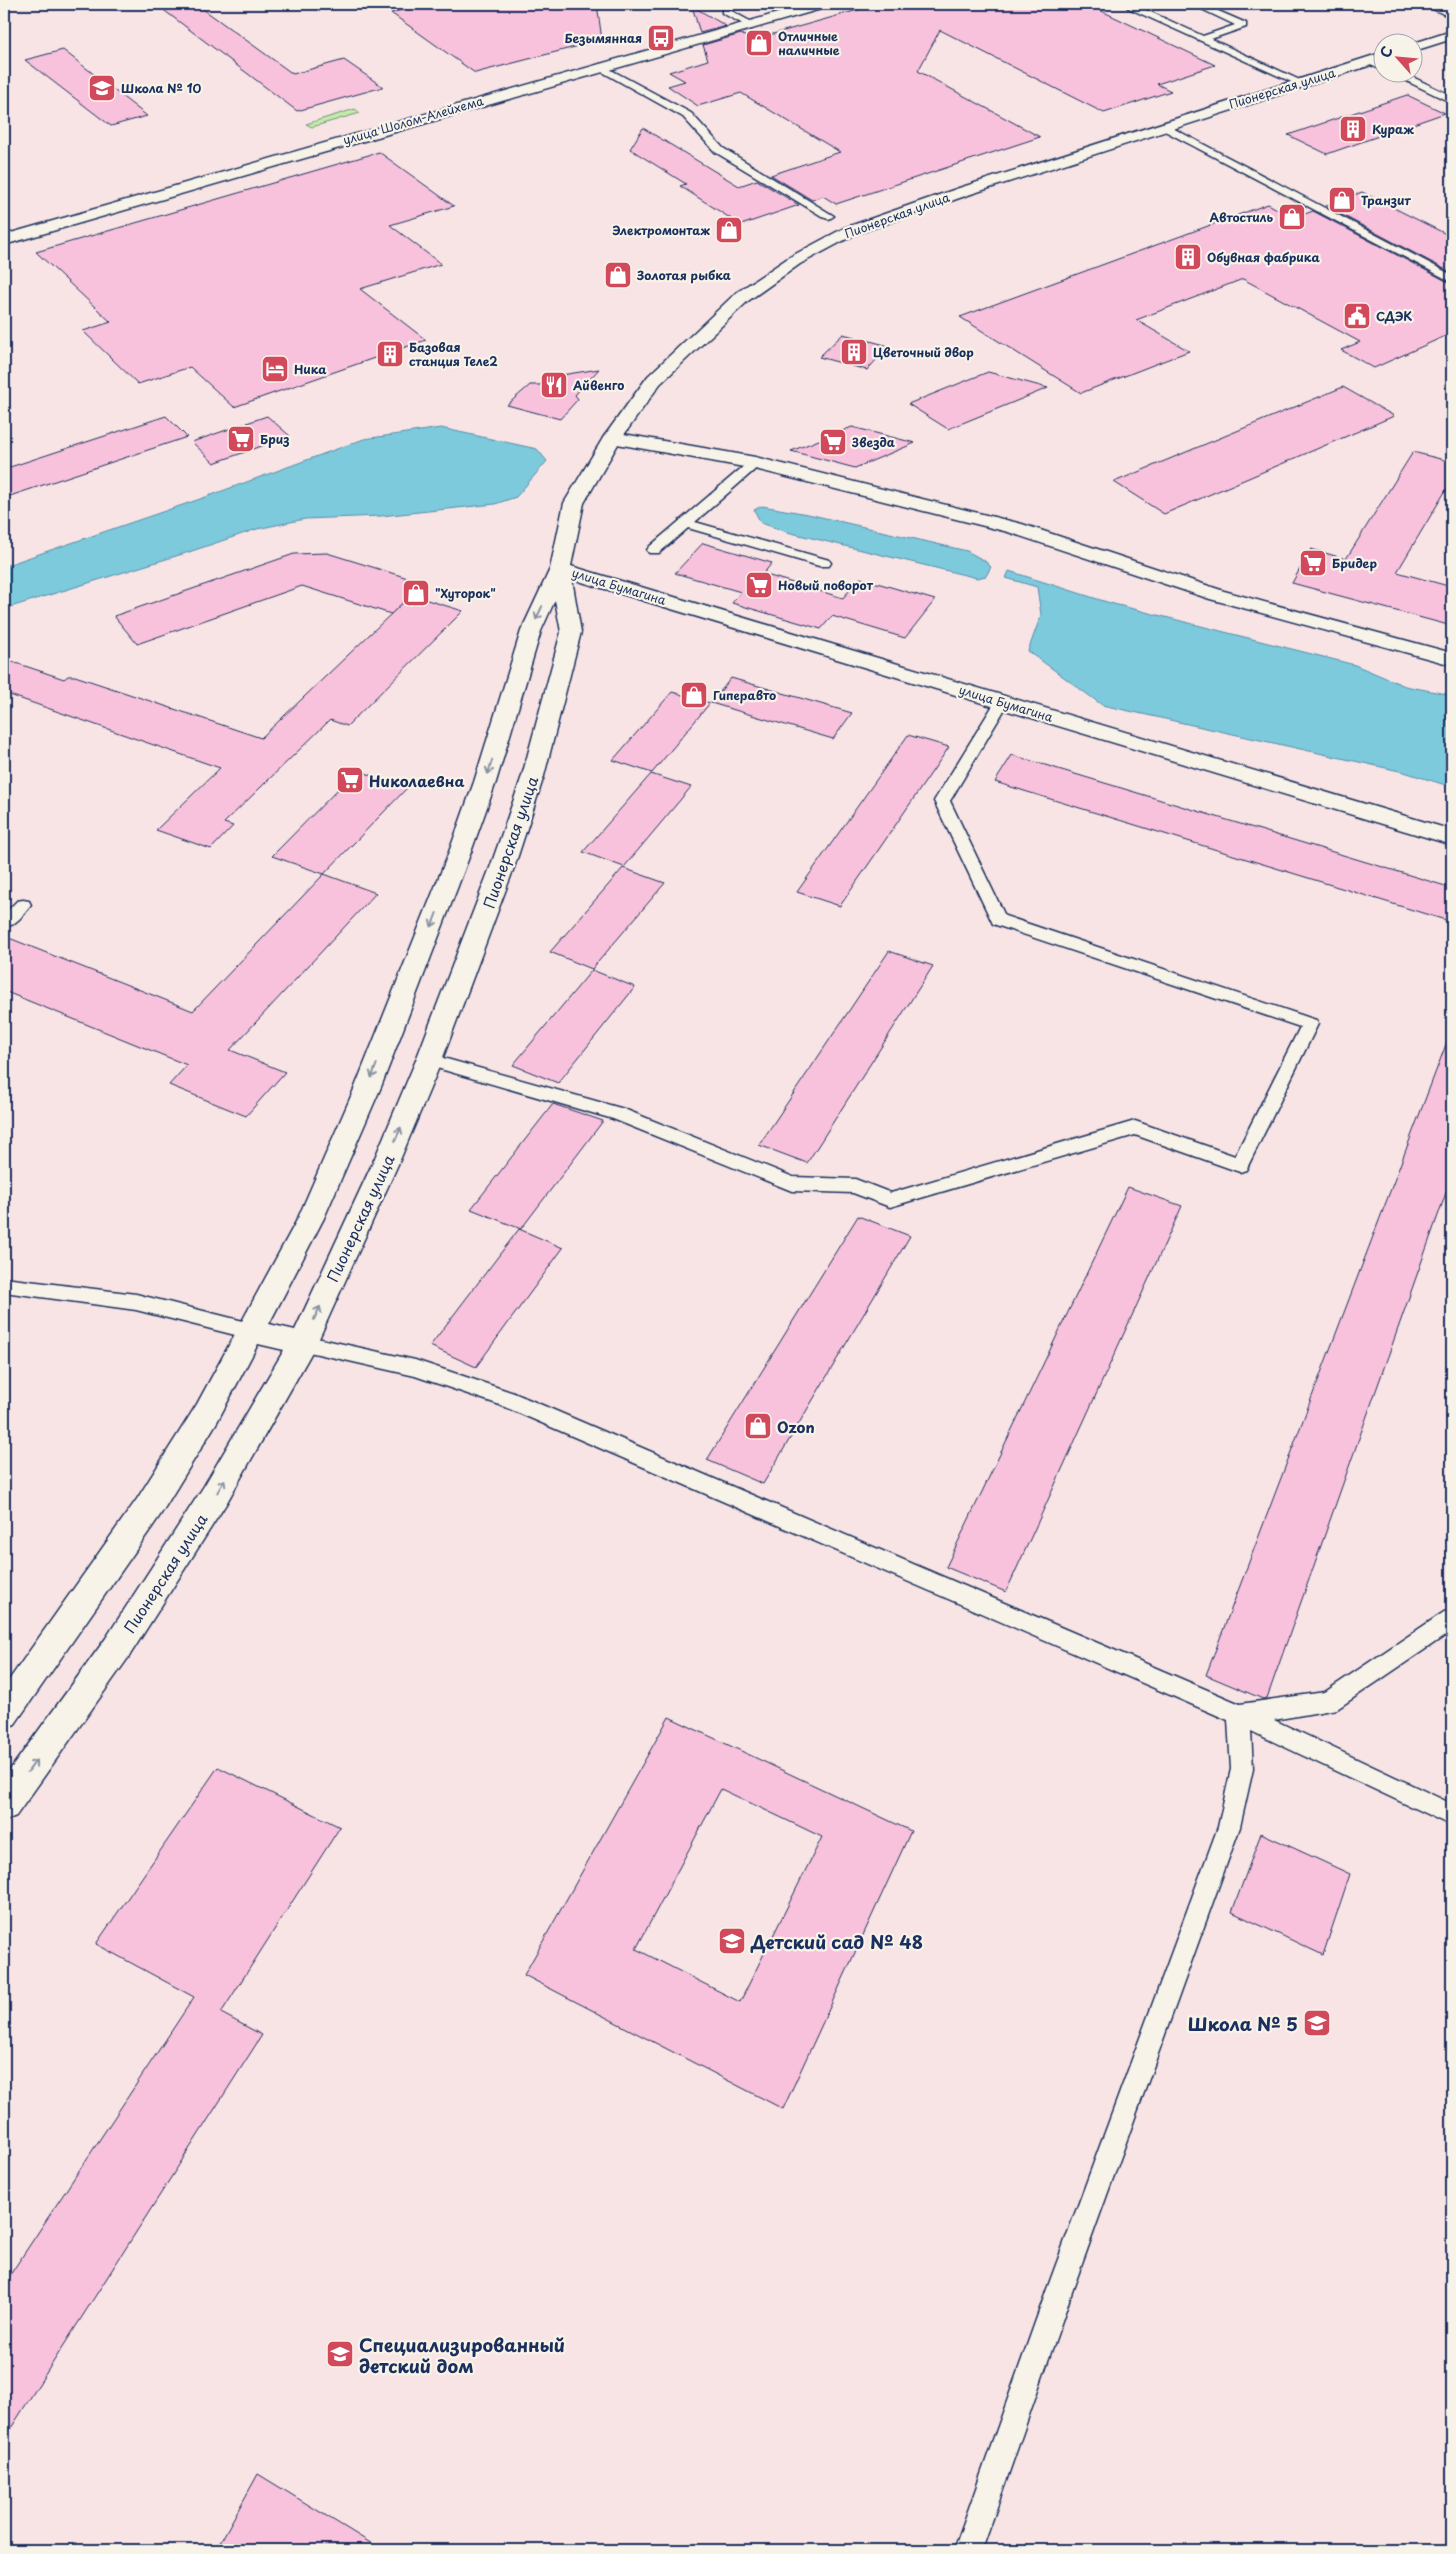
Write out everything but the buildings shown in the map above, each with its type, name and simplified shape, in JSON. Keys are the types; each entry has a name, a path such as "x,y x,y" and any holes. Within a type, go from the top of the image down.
{"main road":[{"name":"улица Шолом-Алейхема","path":"4,240 823,4"},
{"path":"1429,4 1452,14"},
{"path":"1424,44 1452,35"},
{"name":"Пионерская улица","path":"4,1713 148,1508 207,1413 311,1218 368,1087 485,782 531,631 560,569 574,503 612,438 654,380 709,326 742,297 814,248 850,231 1163,126 1374,60"},
{"path":"612,438 755,463 1015,528 1217,595 1452,659"},
{"name":"Пионерская улица","path":"4,1805 117,1648 215,1495 303,1344 388,1160 429,1060 503,866 533,776 571,632 560,569"},
{"name":"улица Бумагина","path":"560,569 1452,838"},
{"path":"251,1331 303,1344"}],"lane":[{"path":"1148,4 1133,8 1299,82"},
{"path":"1195,4 1244,25 1202,38"},
{"path":"725,12 752,25"},
{"path":"600,67 687,115 718,150 829,216"},
{"path":"1415,82 1452,100"},
{"path":"1163,126 1452,279"},
{"path":"654,550 755,463"},
{"path":"685,523 824,563"},
{"path":"429,1060 618,1114 792,1184 855,1186 890,1200 1135,1128 1240,1166 1310,1024 999,920 942,801 1002,702"},
{"path":"4,923 23,905"},
{"path":"4,1285 136,1302 251,1331"},
{"path":"303,1344 416,1368 507,1399 1239,1714 1452,1815"},
{"path":"1239,1714 1329,1702 1452,1619"},
{"path":"968,2550 1060,2289 1229,1827 1242,1769 1239,1714"}],"green space":[{"path":"355,109 360,113 312,127 306,124"}],"water":[{"path":"441,428 537,449 547,461 516,497 495,504 381,516 305,519 257,529 4,609 4,566 203,498 364,439"},
{"path":"762,506 808,514 967,551 985,561 991,567 986,576 977,578 787,532 761,523 754,510"},
{"path":"1009,571 1110,603 1355,665 1405,686 1452,695 1452,787 1404,772 1102,705 1028,651 1041,615 1037,587 1006,578"}],"place":[{"name":"Безымянная","path":"661,38"},
{"name":"Отличные наличные","path":"759,43"},
{"name":"Школа № 10","path":"102,88"},
{"name":"Кураж","path":"1353,129"},
{"name":"Транзит","path":"1342,200"},
{"name":"Автостиль","path":"1292,217"},
{"name":"Электромонтаж","path":"729,230"},
{"name":"Обувная фабрика","path":"1188,257"},
{"name":"Золотая рыбка","path":"618,275"},
{"name":"СДЭК","path":"1357,316"},
{"name":"Цветочный двор","path":"854,352"},
{"name":"Базовая станция Теле2","path":"390,354"},
{"name":"Ника","path":"275,369"},
{"name":"Айвенго","path":"554,385"},
{"name":"Бриз","path":"241,439"},
{"name":"Звезда","path":"833,442"},
{"name":"Бридер","path":"1313,563"},
{"name":"Новый поворот","path":"759,585"},
{"name":"\"Хуторок\"","path":"416,593"},
{"name":"Гиперавто","path":"694,695"},
{"name":"Николаевна","path":"350,780"},
{"name":"Ozon","path":"758,1426"},
{"name":"Детский сад № 48","path":"732,1941"},
{"name":"Школа № 5","path":"1317,2023"},
{"name":"Специализированный детский дом","path":"340,2354"}]}
